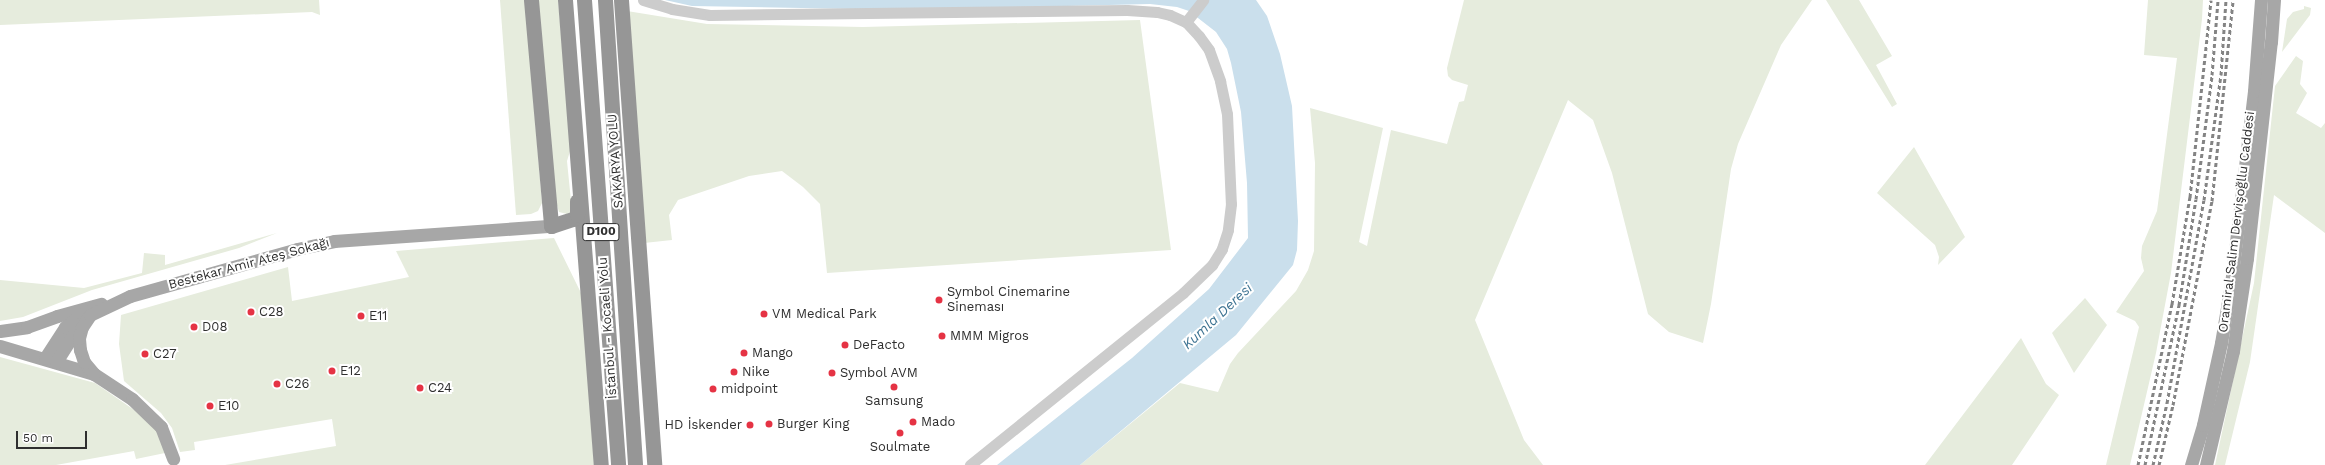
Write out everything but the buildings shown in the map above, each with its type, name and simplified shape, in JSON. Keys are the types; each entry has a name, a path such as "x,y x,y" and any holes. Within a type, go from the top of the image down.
{"highway":[{"path":"531,0 551,226"},
{"path":"565,0 602,465"},
{"name":"İstanbul - Kocaeli Yolu","path":"584,0 618,465"},
{"name":"SAKARYA YOLU","path":"605,0 635,465"},
{"path":"621,0 654,465"},
{"path":"551,226 573,219 577,215 574,174 577,150"},
{"path":"551,226 570,230 582,244 586,254"}],"main road":[{"name":"Oramiral Salim Dervişoğllu Caddesi","path":"2191,465 2203,425 2221,343 2231,284 2254,91 2261,0"},
{"name":"Oramiral Salim Dervişoğllu Caddesi","path":"2206,465 2233,351 2247,258 2271,42 2274,0"},
{"name":"Bestekar Amir Ateş Sokağı","path":"51,360 76,328 90,315 130,296 297,249 334,241 551,226"},
{"path":"0,331 27,327 57,316 130,296"},
{"path":"51,360 70,322 85,312 108,302"},
{"path":"90,315 82,327 79,338 84,362 94,374"},
{"path":"0,346 94,374 132,399 156,420 165,436 174,462"}],"street":[{"path":"643,0 672,9 710,14 1127,10 1157,12 1188,20 1210,50 1220,81 1227,114 1231,204 1228,230 1222,249 1212,265 1183,293 970,465"},
{"path":"1188,20 1203,0"}],"green space":[{"path":"0,0 319,0 320,15 312,12 0,25"},
{"path":"500,0 525,0 542,203 538,211 531,214 516,215"},
{"path":"536,0 558,0 571,148 567,161 572,211 567,214 559,212 556,202"},
{"path":"1464,0 1812,0 1781,45 1738,144 1731,169 1711,304 1703,343 1669,332 1648,314 1612,173 1593,120 1568,100 1475,320 1524,440 1543,465 1080,465 1180,383 1218,392 1230,364 1238,353 1296,291 1308,270 1314,251 1315,163 1310,108 1383,128 1359,242 1367,246 1391,130 1447,144 1459,102 1464,101 1468,85 1452,80 1448,76 1447,68"},
{"path":"1826,0 1859,0 1892,56 1876,65 1897,104 1892,107"},
{"path":"2148,0 2203,0 2202,19 2171,273 2156,353 2130,465 2106,465 2139,327 2135,321 2116,312 2144,271 2141,258 2142,246 2157,211 2177,58 2144,55"},
{"path":"2304,6 2311,8 2310,15 2282,52 2287,19 2293,12 2304,9"},
{"path":"627,11 707,24 863,27 1140,20 1171,250 827,273 820,204 803,187 782,171 749,176 678,200 669,215 672,240 644,243"},
{"path":"2296,56 2303,61 2300,84 2307,93 2296,113 2321,128 2325,123 2325,233 2274,195 2250,362 2225,465 2215,465 2254,283 2275,86"},
{"path":"1914,147 1965,237 1938,265 1939,257 1935,245 1877,193"},
{"path":"277,233 239,248 92,290 23,317 0,321 0,280 84,288 142,273 144,253 165,255 165,265"},
{"path":"554,238 582,295 594,465 225,465 336,446 332,419 194,442 195,450 180,452 172,428 161,413 124,381 119,344 121,315 288,267 292,301 409,277 396,251"},
{"path":"2085,298 2107,325 2074,373 2052,333"},
{"path":"2021,338 2046,384 2059,395 2012,465 1925,465"},
{"path":"0,357 95,383 140,414 157,431 165,453 136,459 134,451 56,465 0,465"}],"water":[{"name":"Kumla Deresi","path":"665,0 1256,0 1267,16 1280,54 1292,106 1298,221 1297,250 1293,265 1236,335 1080,465 997,465 1132,358 1209,289 1248,238 1247,183 1241,112 1227,49 1216,32 1189,11 1177,7 1150,4 910,10 692,6"}],"railway":[{"path":"2138,465 2172,304 2190,197 2211,0"},
{"path":"2145,465 2179,305 2196,199 2212,75 2218,0"},
{"path":"2153,465 2167,403 2204,200 2221,75 2226,0"},
{"path":"2159,465 2173,405 2212,201 2233,0"}],"place":[{"name":"Symbol Cinemarine Sineması","path":"939,300"},
{"name":"C28","path":"251,312"},
{"name":"VM Medical Park","path":"764,314"},
{"name":"E11","path":"361,316"},
{"name":"D08","path":"194,327"},
{"name":"MMM Migros","path":"942,336"},
{"name":"DeFacto","path":"845,345"},
{"name":"Mango","path":"744,353"},
{"name":"C27","path":"145,354"},
{"name":"E12","path":"332,371"},
{"name":"Nike","path":"734,372"},
{"name":"Symbol AVM","path":"832,373"},
{"name":"C26","path":"277,384"},
{"name":"Samsung","path":"894,387"},
{"name":"C24","path":"420,388"},
{"name":"midpoint","path":"713,389"},
{"name":"E10","path":"210,406"},
{"name":"Mado","path":"913,422"},
{"name":"Burger King","path":"769,424"},
{"name":"HD İskender","path":"750,425"},
{"name":"Soulmate","path":"900,433"}]}
